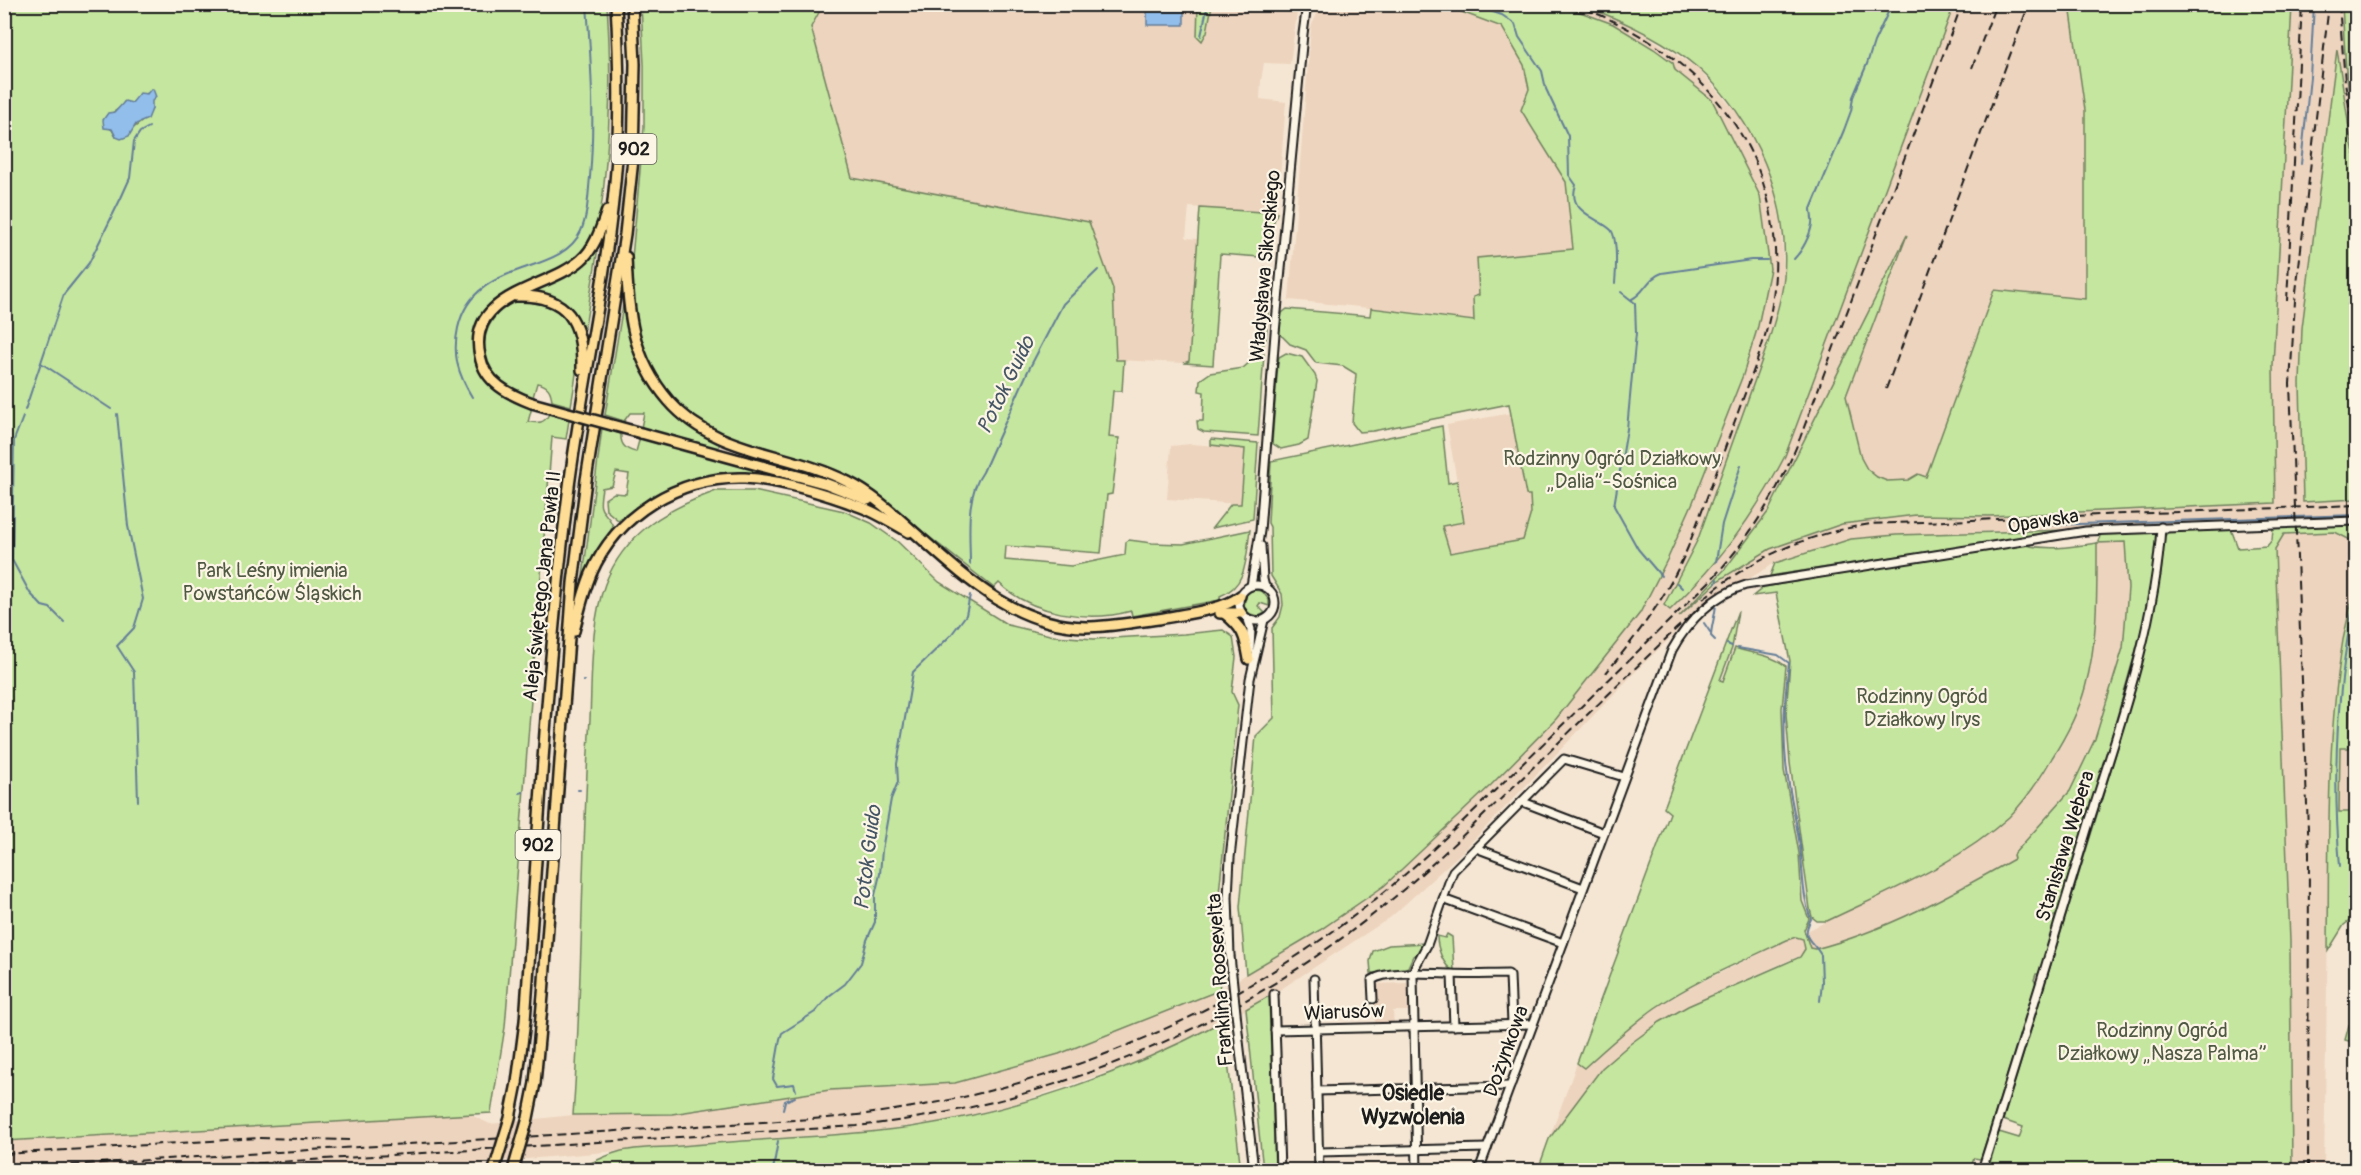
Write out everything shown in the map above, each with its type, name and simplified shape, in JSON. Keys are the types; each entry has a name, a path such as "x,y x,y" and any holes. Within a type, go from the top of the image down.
{"main road":[{"name":"Aleja świętego Jana Pawła II","path":"494,1170 510,1118 525,1021 555,607 567,496 614,192 619,101 616,4"},
{"name":"Aleja świętego Jana Pawła II","path":"513,1170 535,1083 567,663 583,501 625,234 634,128 635,64 632,4"},
{"path":"614,192 594,245 584,258 571,268 499,303 485,319 479,338 479,354 484,369 494,382 509,393 532,403 827,484 881,505"},
{"path":"625,234 628,299 632,328 646,368 670,402 689,420 721,440 834,475 861,489 900,518 921,539 987,593 1014,610 1046,621 1073,626 1101,626 1197,612 1234,601 1240,596"},
{"path":"514,296 531,295 550,300 560,305 573,319 583,354 582,404"},
{"path":"567,663 586,586 607,546 627,520 640,510 682,489 707,481 728,479 787,485 862,507 921,539"},
{"path":"1197,612 1245,616"},
{"path":"1224,613 1241,628 1245,636 1249,659"}],"street":[{"name":"Władysława Sikorskiego","path":"1251,586 1260,531 1275,333 1307,4"},
{"name":"Opawska","path":"1737,587 2086,531 2356,521"},
{"name":"Stanisława Webera","path":"1982,1170 2131,684 2153,595 2161,527"},
{"name":"Władysława Sikorskiego","path":"1260,531 1265,587"},
{"path":"1251,586 1265,587 1273,595 1275,606 1271,615 1264,620 1245,616 1238,603 1240,596 1251,586"},
{"name":"Dożynkowa","path":"1479,1170 1624,777 1677,641 1691,622 1710,604 1737,587"},
{"name":"Franklina Roosevelta","path":"1245,616 1251,629 1250,679"},
{"name":"Franklina Roosevelta","path":"1254,1170 1230,956 1228,897 1230,858 1250,679 1264,620"},
{"path":"1563,943 1443,899 1453,871 1564,759 1569,758 1624,777"},
{"path":"1523,802 1604,833"},
{"path":"1476,848 1583,888"},
{"name":"Wiarusów","path":"1413,1027 1413,971 1426,945 1443,899"},
{"name":"Wiarusów","path":"1373,999 1372,980 1376,977 1413,971 1452,975 1508,974 1510,976 1512,1024"},
{"path":"1452,975 1454,1026"},
{"path":"1314,979 1319,1170"},
{"path":"1274,994 1280,1170"},
{"name":"Wiarusów","path":"1275,1030 1533,1024"},
{"path":"1413,1027 1417,1170"},
{"path":"1317,1091 1510,1086"},
{"path":"1319,1152 1487,1148"}],"shaded area":[{"path":"823,4 1298,5 1290,64 1264,63 1261,81 1260,99 1286,102 1277,213 1189,207 1186,238 1198,239 1189,361 1184,363 1116,360 1113,289 1089,222 852,178 811,27"},
{"path":"1321,5 1453,5 1459,11 1502,27 1524,65 1529,89 1521,110 1566,182 1574,249 1477,258 1479,296 1473,297 1475,321 1289,300 1311,27"},
{"path":"1561,5 1582,5 1607,14 1635,28 1697,68 1743,120 1759,149 1773,184 1781,223 1784,278 1777,312 1698,539 1686,565 1759,504 1785,456 1954,5 2070,5 2085,110 2085,299 1994,290 1926,477 1918,474 1908,480 1887,481 1867,469 1861,458 1846,396 1902,246 1768,512 1746,543 1692,604 1719,580 1770,549 1842,524 1916,515 1990,516 2274,503 2273,365 2292,5 2342,5 2346,71 2356,135 2356,162 2337,49 2303,501 2356,499 2356,517 1896,535 1851,539 1775,563 1725,590 1686,623 1641,666 1461,853 1391,917 1269,997 1185,1042 1140,1061 1014,1104 946,1121 873,1131 730,1141 419,1170 5,1170 5,1141 469,1114 490,1124 573,1115 672,1114 830,1090 955,1083 1059,1054 1220,990 1320,930 1384,886 1548,727 1640,613 1693,502 1743,375 1758,326 1770,269 1760,196 1675,70 1673,63 1613,24"},
{"path":"1511,413 1526,495 1530,494 1531,513 1523,540 1450,553 1442,526 1464,521 1447,425"},
{"path":"1191,444 1245,448 1241,504 1167,499 1171,446"},
{"path":"2335,532 2356,543 2356,582 2343,639 2335,708 2330,800 2324,1170 2292,1170 2290,941 2275,549 2284,534"},
{"path":"2125,542 2128,588 2123,648 2095,739 2070,791 2013,855 2014,859 1903,918 1851,940 1815,949 1715,993 1660,1022 1602,1068 1549,1139 1577,1063 1585,1068 1620,1035 1656,1008 1693,986 1921,876 1961,852 2010,816 2047,768 2066,737 2080,704 2089,668 2095,625 2097,543"},
{"path":"2351,635 2356,635 2356,812 2339,813 2340,747 2349,748"},
{"path":"1410,983 1411,1011 1393,1011 1394,1025 1375,1026 1374,984"}],"green space":[{"name":"Park Leśny imienia Powstańców Śląskich","path":"5,5 607,5 610,68 608,131 602,199 591,240 581,255 567,266 500,297 487,308 477,324 474,338 475,360 484,378 497,391 513,401 532,407 528,422 540,422 545,420 549,414 569,420 566,439 552,437 505,1027 491,1113 5,1141","holes":["153,92 150,106 152,109 145,118 126,133 116,137 105,125 105,118 121,107 124,102 131,104 140,95"]},
{"path":"641,5 823,5 811,27 852,178 1089,222 1113,289 1116,360 1124,360 1122,391 1113,391 1109,437 1119,438 1112,494 1107,495 1101,553 1006,546 1005,560 1071,566 1125,555 1126,542 1129,540 1183,544 1250,530 1244,569 1236,585 1220,596 1220,600 1132,616 1131,611 1115,615 1079,616 1044,609 1012,594 999,583 994,588 875,494 846,477 722,436 696,420 670,396 645,356 633,316 631,269 644,127"},
{"path":"1198,5 1212,5 1207,32 1202,41 1197,36"},
{"name":"Rodzinny Ogród Działkowy „Dalia”-Sośnica","path":"1453,5 1561,5 1613,24 1673,63 1675,70 1712,100 1760,196 1770,269 1758,326 1743,375 1693,502 1640,613 1556,719 1491,785 1384,886 1320,930 1246,974 1240,907 1256,736 1274,718 1272,628 1280,617 1283,605 1282,594 1271,576 1268,523 1271,461 1442,426 1448,483 1457,481 1464,522 1442,526 1450,553 1523,540 1531,513 1530,495 1526,495 1509,404 1359,432 1352,423 1356,374 1343,366 1316,363 1306,350 1290,344 1279,333 1282,313 1287,309 1370,316 1371,308 1474,321 1473,297 1479,295 1477,258 1573,249 1566,182 1521,110 1529,89 1524,65 1502,27 1459,11"},
{"path":"1582,5 1954,5 1785,456 1761,499 1734,538 1705,574 1670,610 1664,605 1698,539 1775,319 1784,277 1781,219 1765,163 1752,136 1718,88 1698,68 1672,48 1628,24"},
{"path":"2070,5 2292,5 2273,365 2275,503 1990,516 1916,515 1842,524 1770,549 1719,580 1679,617 1725,569 1768,512 1907,235 1846,396 1861,458 1867,469 1887,481 1908,480 1918,474 1926,477 1994,290 2085,299 2085,110"},
{"path":"2342,5 2353,5 2356,15 2356,135 2346,71"},
{"path":"2337,49 2356,162 2356,499 2303,502 2300,383 2302,328"},
{"path":"1200,208 1277,213 1271,229 1268,259 1220,254 1213,365 1184,363 1189,361"},
{"path":"598,248 584,333 576,317 564,304 549,295 531,291 576,269"},
{"path":"1265,267 1271,271 1266,341 1263,345 1258,345"},
{"path":"624,299 632,343 641,365 702,433 720,443 718,449 641,428 644,413 630,413 624,421 605,415"},
{"path":"518,301 542,301 557,308 567,318 573,330 577,361 571,406 552,401 548,389 541,384 537,383 533,397 515,390 499,380 491,370 484,347 490,324 497,314"},
{"path":"1286,353 1302,357 1317,381 1308,440 1299,445 1281,449 1272,443 1278,362 1279,357"},
{"path":"1259,354 1264,354 1258,436 1204,432 1198,429 1197,421 1203,421 1204,392 1199,391 1200,380 1210,373 1243,368"},
{"path":"602,428 621,434 623,444 632,451 636,452 640,437 757,470 756,476 740,475 644,502 618,520 606,510 605,499 614,493 626,494 629,474 616,472 612,486 602,488 600,503 613,526 582,584"},
{"path":"1211,439 1258,443 1253,519 1212,528 1231,504 1241,504 1245,449 1211,445"},
{"path":"716,491 754,491 844,511 871,523 898,542 939,582 1008,625 1054,636 1094,639 1223,630 1233,637 1236,657 1232,692 1238,705 1215,933 1220,990 1059,1054 955,1083 830,1090 672,1114 573,1115 592,668 594,633 600,600 614,566 636,536 681,506"},
{"name":"Rodzinny Ogród Działkowy „Nasza Palma”","path":"2356,524 2356,543 2335,532 2284,534 2275,549 2290,941 2292,1170 1988,1170 1999,1132 2019,1138 2023,1127 2003,1120 2120,740 2161,574 2164,537 2169,531 2231,529 2238,548 2267,546 2272,540 2273,528 2278,526"},
{"path":"2154,529 2157,532 2156,557 2145,618 2058,915 2054,916 2055,924 2040,974 2036,974 2034,980 2036,983 1980,1159 1974,1158 1970,1170 1538,1170 1549,1139 1602,1068 1630,1044 1660,1022 1688,1006 1800,957 1805,949 1803,939 1796,937 1703,980 1655,1008 1584,1068 1577,1063 1670,813 1664,808 1738,611 1732,648 1720,680 1723,681 1735,648 1767,656 1786,666 1782,709 1784,770 1799,853 1802,901 1809,919 1804,930 1810,948 1815,949 1867,932 1917,911 2014,859 2013,855 2070,791 2095,739 2123,648 2128,588 2125,542 2097,543 2101,534"},
{"path":"2069,530 1770,576 1775,563 1851,539 1896,535"},
{"name":"Rodzinny Ogród Działkowy Irys","path":"2097,543 2095,635 2085,688 2067,733 2027,796 2009,817 1989,834 1945,863 1827,921 1817,921 1812,917 1810,909 1790,763 1786,714 1790,661 1776,593 1753,596 1764,587 2021,544 2050,548"},
{"path":"2356,582 2356,635 2351,636 2349,748 2340,748 2339,812 2356,812 2356,916 2344,925 2328,951 2331,756 2343,640"},
{"path":"1253,590 1262,591 1269,600 1269,606 1260,603 1258,606 1265,613 1259,616 1250,614 1244,607 1246,595"},
{"path":"1447,934 1452,937 1454,971 1444,961 1438,946 1437,936 1445,938"},
{"path":"1425,943 1421,951 1413,956 1408,967 1400,971 1371,973 1370,961 1373,951 1389,945"},
{"path":"1269,996 1275,1170 1263,1170 1246,1009"},
{"path":"1223,1021 1241,1170 562,1170 575,1169 625,1150 854,1133 951,1120 1032,1100 1111,1073"},
{"path":"2349,1025 2356,1027 2356,1043 2345,1040"}],"water":[{"path":"1147,5 1184,5 1184,25 1147,25"},
{"path":"151,89 156,97 152,101 148,119 136,124 129,136 121,139 116,137 112,129 104,128 103,120 108,113 115,112 125,101 132,103 140,93 147,94"}],"waterway":[{"path":"472,397 463,380 456,356 458,328 467,305 481,290 498,278 555,256 570,246 583,225 588,198 592,134 587,4"},
{"name":"Potok Guido","path":"1201,36 1208,4"},
{"path":"1469,4 1502,15 1515,24 1519,37 1542,71 1546,89 1568,136 1569,175 1576,185 1574,194 1576,202 1585,213 1606,226 1613,234 1616,256 1615,283"},
{"path":"1794,259 1803,248 1809,233 1812,222 1811,209 1844,130 1853,97 1874,42 1892,4"},
{"path":"2301,164 2310,77 2314,4"},
{"path":"25,410 64,294 89,263 130,178 134,141 140,132 149,127"},
{"path":"1632,299 1653,278 1662,273 1751,260 1767,260"},
{"name":"Potok Guido","path":"970,564 971,504 977,482 1028,371 1063,304 1098,270"},
{"path":"1621,292 1635,303 1636,333 1627,429 1614,506 1638,549 1661,576"},
{"path":"2348,305 2356,305"},
{"path":"41,363 111,409"},
{"path":"117,414 128,526 143,599 134,628 117,646 134,672 138,801"},
{"path":"23,417 14,440 12,560 30,593 42,606 50,608 64,622"},
{"path":"1716,562 1722,524 1741,465"},
{"path":"2048,525 2356,515"},
{"path":"1716,583 1717,579"},
{"path":"1677,583 1682,588"},
{"path":"2340,866 2336,797 2340,694 2356,593"},
{"name":"Potok Guido","path":"796,1091 794,1084 777,1086 773,1079 782,1033 815,1012 829,996 845,984 861,963 875,922 875,895 891,799 898,782 897,764 913,672 951,635 966,615 970,595"},
{"path":"1715,640 1711,636 1716,602"},
{"path":"1704,623 1710,632"},
{"path":"1727,644 1732,646"},
{"path":"1738,648 1778,655 1789,663 1784,720 1786,764 1800,846 1804,892 1811,919 1807,935 1821,955 1820,1001"},
{"name":"Potok Guido","path":"783,1109 785,1101 795,1097"},
{"name":"Potok Guido","path":"773,1170 778,1141"}],"railway":[{"path":"1572,4 1618,24 1660,49 1697,79 1728,114 1751,154 1767,198 1775,245 1773,297 1763,342 1688,547 1652,613 1606,673"},
{"path":"4,1169 827,1118 897,1110 966,1096 1034,1078 1100,1056 1165,1029 1228,997 1289,961 1347,921 1433,850 1708,583 1749,533 1772,497 1800,438 1962,4"},
{"path":"1972,68 1996,4"},
{"path":"1886,389 2029,4"},
{"path":"2287,301 2302,4"},
{"path":"2308,1170 2309,854 2290,384 2295,301 2329,4"},
{"path":"2339,4 2345,82 2356,146"},
{"path":"1703,599 1740,571 1781,550 1824,534 1870,524 2356,505"},
{"path":"149,1170 857,1126 927,1116 997,1101 1065,1081 1131,1056 1195,1027 1258,993 1318,955 1375,913 1442,854 1713,596"},
{"path":"4,1154 258,1138 349,1140"}],"district":[{"name":"Osiedle Wyzwolenia","path":"1413,1105"}]}
